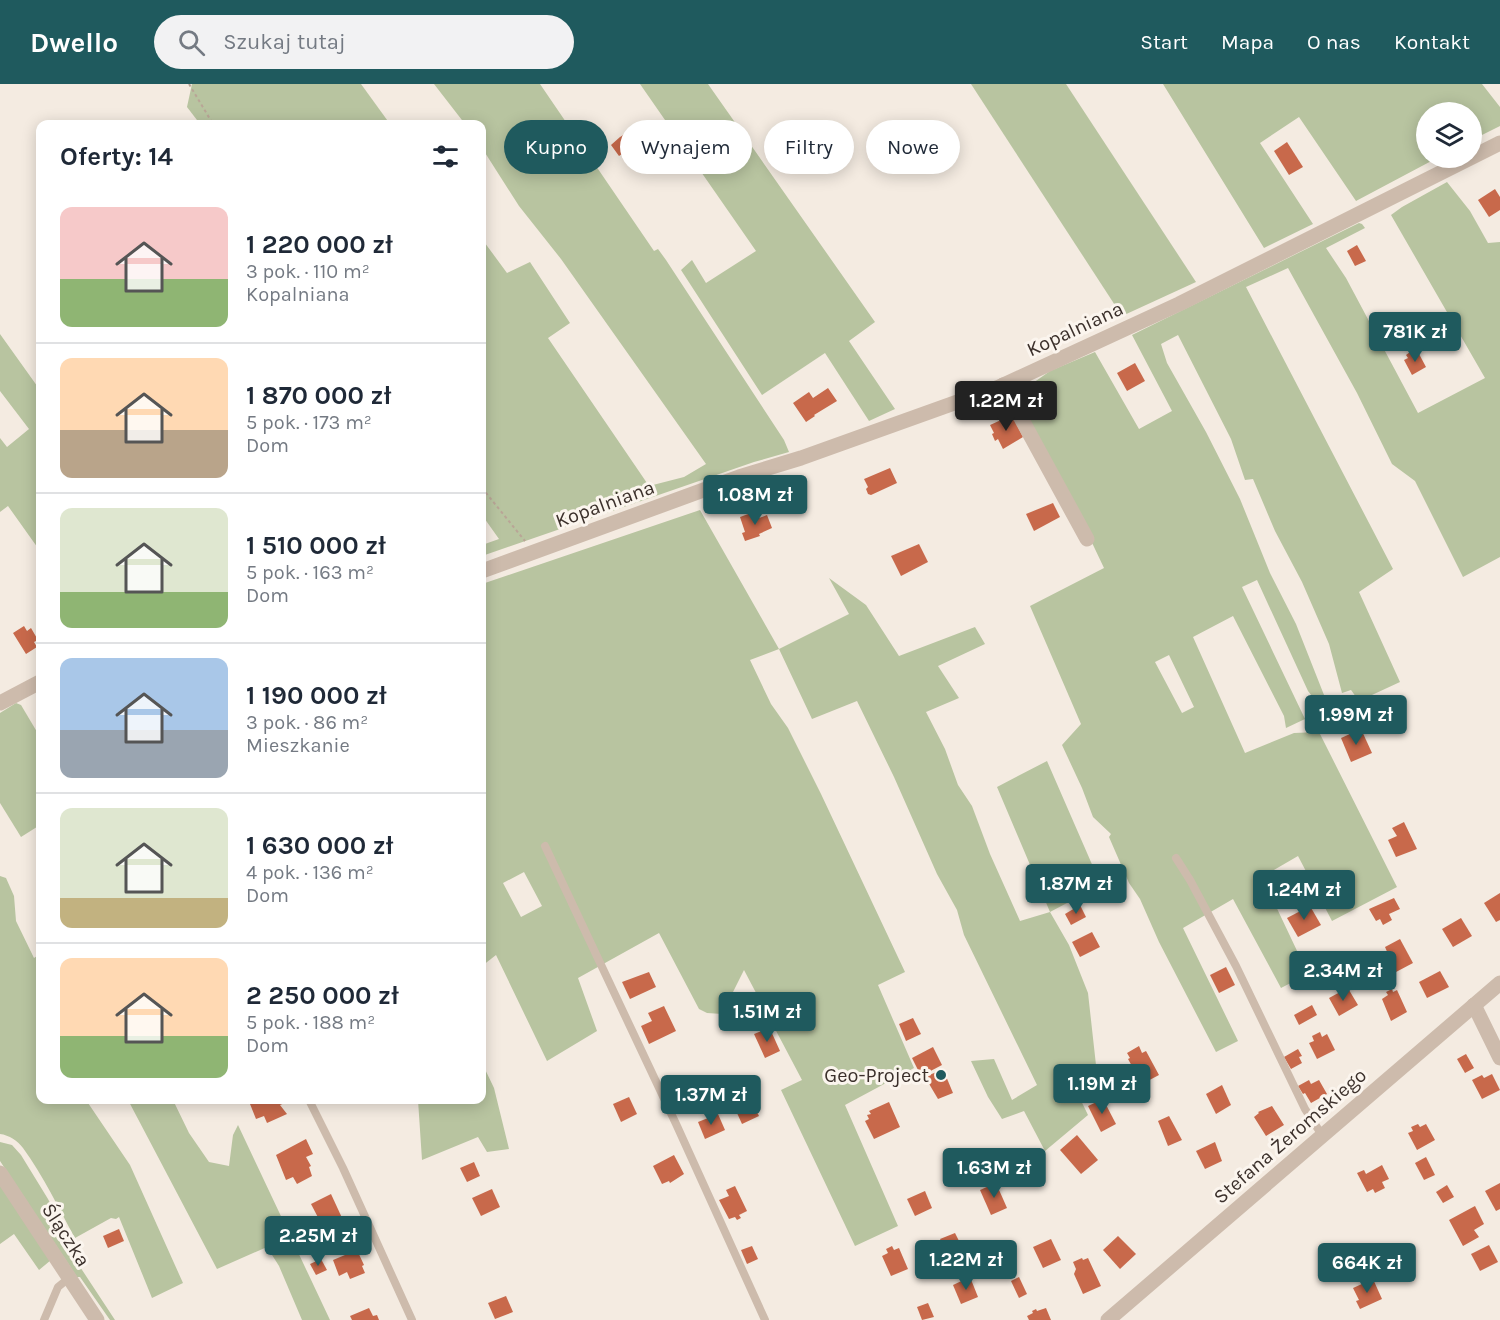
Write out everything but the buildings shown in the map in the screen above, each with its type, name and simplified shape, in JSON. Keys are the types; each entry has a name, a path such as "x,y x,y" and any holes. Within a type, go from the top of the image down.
{"street":[{"name":"Kopalniana","path":"486,570 739,477 801,458 1003,385 1179,304 1500,143"},
{"path":"1003,385 1087,539"},
{"path":"0,703 36,684"},
{"name":"Stefana Żeromskiego","path":"1108,1320 1500,983"},
{"path":"1474,1005 1500,1058"},
{"name":"Ślączka","path":"0,1173 97,1320"}],"lane":[{"path":"545,846 677,1126 765,1320"},
{"path":"1176,858 1236,966 1273,1047 1305,1109 1322,1136"},
{"path":"311,1104 343,1168 412,1320"},
{"path":"44,1320 58,1287 69,1278"}],"path":[{"path":"189,84 211,120"},
{"path":"486,493 534,552"}],"green space":[{"path":"192,84 361,84 387,120 197,120 187,107"},
{"path":"434,84 540,84 565,120 504,120 504,174 601,174 654,251 658,249 666,260 784,440 789,452 486,555 486,544 499,539 486,521 486,244 507,273 530,262 570,323 548,338 649,486 684,477 706,464 561,259 519,206 486,154 486,120 462,120"},
{"path":"640,84 708,84 733,120 665,120"},
{"path":"971,84 1066,84 1196,282 1122,316"},
{"path":"1163,84 1482,84 1500,107 1500,126 1482,135 1482,102 1416,102 1416,168 1418,168 1356,201 1299,117 1260,143 1313,224 1264,248"},
{"path":"752,147 764,164 764,174 771,174 875,322 849,341 895,409 869,421 825,353 762,395 681,270 692,260 706,283 756,251 703,174 752,174"},
{"path":"1447,182 1470,211 1488,243 1500,242 1500,557 1463,577 1415,481 1392,464 1357,393 1288,268 1246,287 1393,569 1359,592 1400,682 1359,701 1351,690 1342,693 1329,644 1253,479 1245,480 1231,439 1178,335 1161,344 1167,363 1240,499 1270,573 1296,624 1326,700 1318,704 1308,691 1257,580 1242,587 1305,719 1286,728 1284,716 1233,616 1193,637 1245,753 1294,733 1319,732 1397,887 1332,921 1298,856 1262,877 1308,974 1281,988 1233,899 1183,928 1238,1041 1216,1052 1159,942 1140,899 1129,883 1109,837 1111,834 1093,817 1062,745 1081,724 1030,606 1104,568 1076,509 1013,391 1033,383 1050,371 1095,352 1139,429 1172,411 1132,335 1359,223 1365,228 1326,248 1346,278 1418,413 1485,378 1391,215","holes":["1169,655 1194,707 1182,713 1155,662"]},
{"path":"0,334 36,384 36,545 8,506 0,512 0,438 7,447 29,429 0,391"},
{"path":"700,510 779,649 750,660 771,704 788,728 821,794 905,972 878,985 914,1068 845,1105 898,1226 855,1246 781,1090 802,1080 744,970 722,1014 707,1013 699,1009 659,933 578,978 597,1031 547,1061 496,955 486,963 486,583","holes":["524,872 542,906 521,917 503,883"]},
{"path":"829,578 866,605 899,656 975,627 985,644 938,666 959,698 926,712 945,749 958,785 972,806 990,854 1020,921 1050,912 1069,945 1088,993 1096,1065 1069,1076 1088,1115 1045,1151 1024,1111 1002,1119 988,1097 971,1061 994,1059 1012,1100 1037,1085 964,935 957,910 937,874 857,701 812,719 779,649 849,614"},
{"path":"16,703 21,705 36,730 36,828 21,837 0,803 0,713"},
{"path":"1047,761 1101,885 1050,912 997,787"},
{"path":"0,876 6,878 14,896 16,921 34,958 36,957 36,1104 89,1104 130,1165 183,1283 152,1298 119,1217 111,1218 75,1238 23,1148 13,1139 0,1134"},
{"path":"486,1071 494,1088 509,1149 487,1152 478,1137 422,1160 418,1104 486,1104"},
{"path":"130,1104 175,1104 189,1133 209,1162 229,1166 233,1135 238,1125 330,1320 302,1320 279,1266 267,1247 217,1269"},
{"path":"0,1142 12,1145 21,1155 70,1241 65,1244 115,1320 110,1320 80,1277 77,1277 0,1161"},
{"path":"0,1185 51,1260 39,1270 14,1234 0,1244"}],"place":[{"name":"Geo-Project","path":"941,1075"}]}
